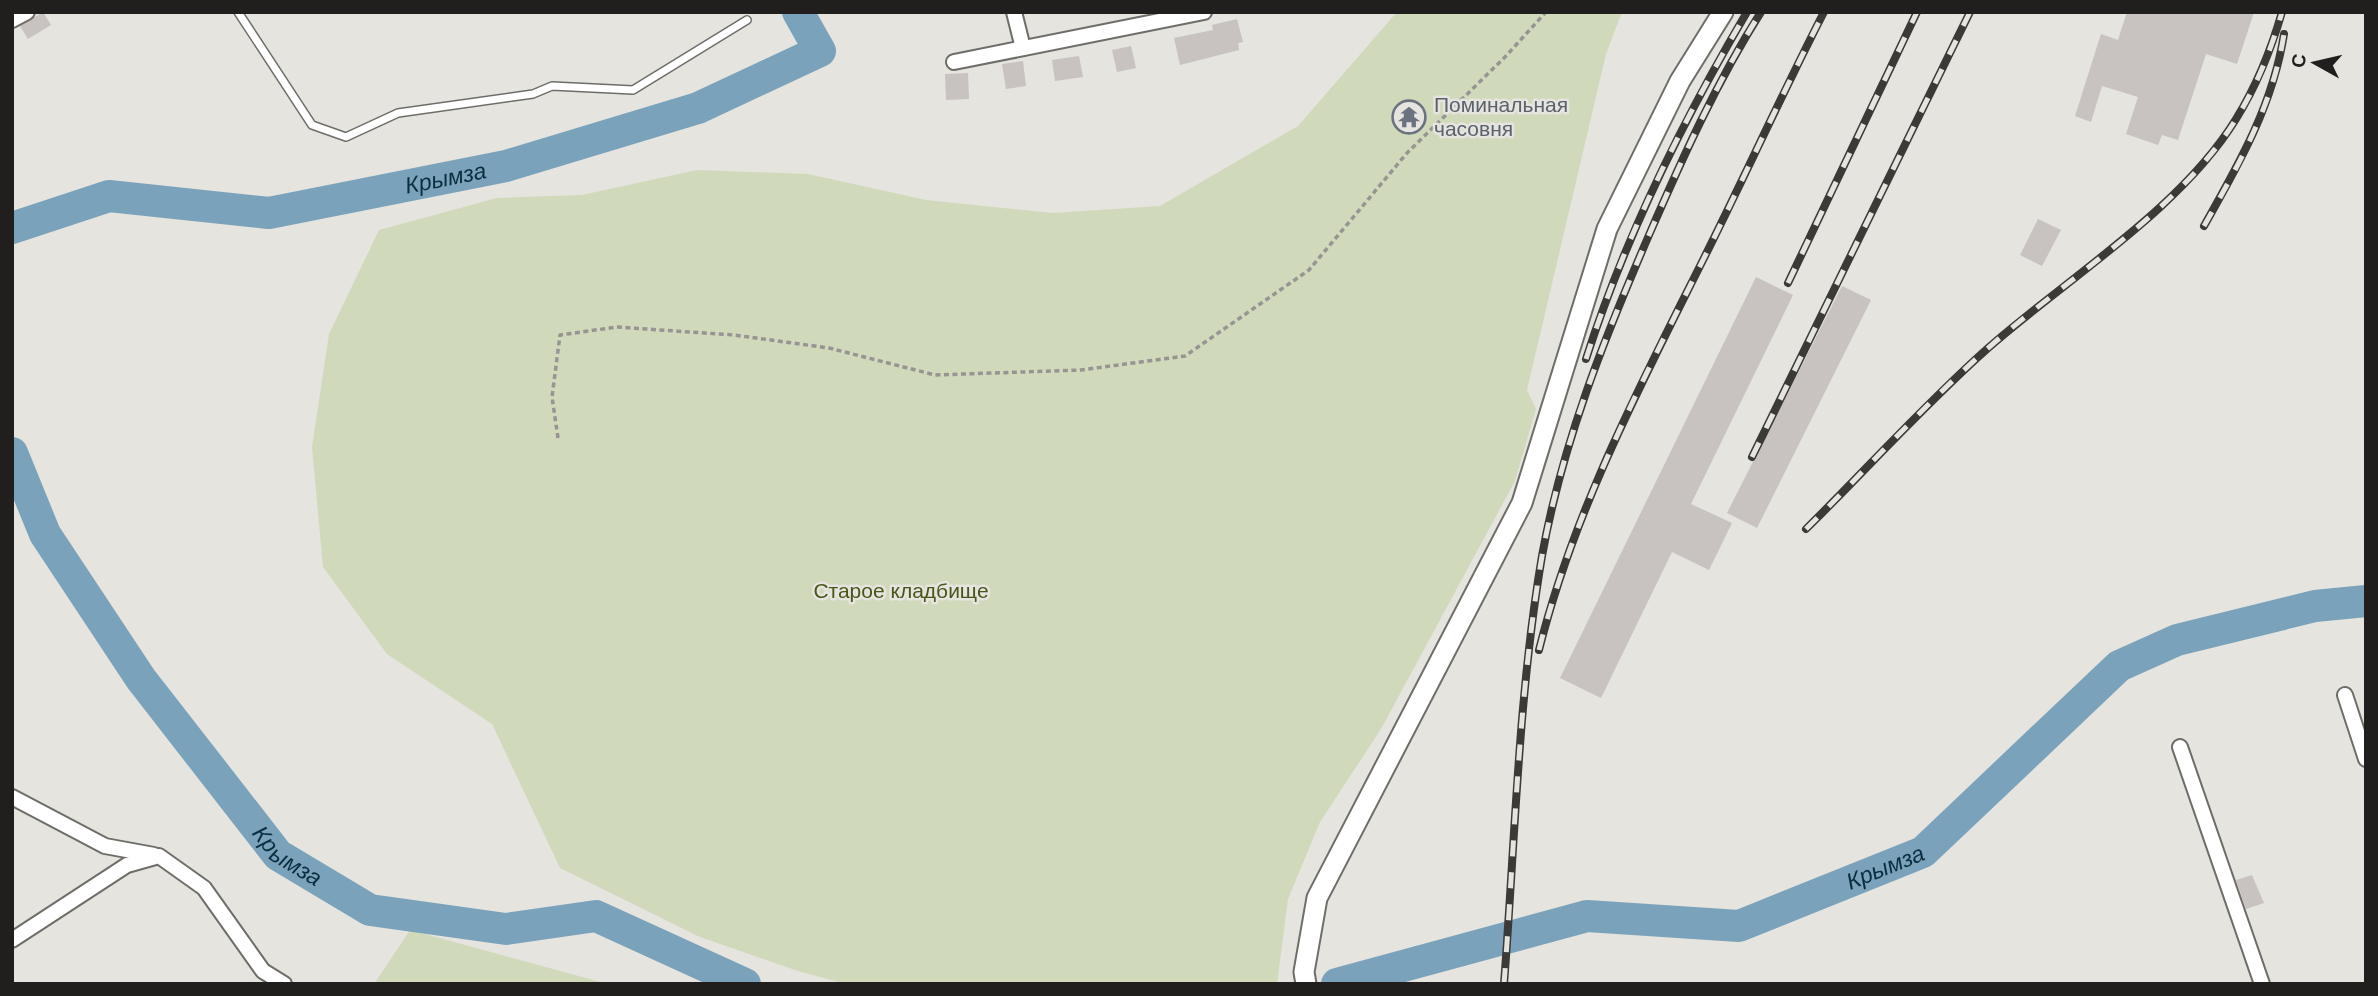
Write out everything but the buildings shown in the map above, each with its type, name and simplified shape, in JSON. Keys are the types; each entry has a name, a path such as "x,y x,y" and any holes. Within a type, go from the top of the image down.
{"street":[{"path":"12,20 27,12"},
{"path":"1014,12 1023,48"},
{"path":"954,62 1204,12"},
{"path":"1305,978 1317,898 1521,503 1607,229 1680,81 1723,12"},
{"path":"2344,695 2366,759"},
{"path":"2180,747 2262,984"},
{"path":"12,797 105,846 159,856 204,888 263,971 284,984"},
{"path":"12,940 127,865 159,856"}],"lane":[{"path":"238,12 312,125 346,137 398,113 533,94 552,86 633,90 747,20"}],"path":[{"path":"558,438 552,397 560,335 617,327 734,335 829,348 935,375 1081,370 1185,356 1309,270 1407,153 1505,57 1546,12"}],"green space":[{"name":"Старое кладбище","path":"1397,12 1622,12 1606,54 1527,390 1536,409 1515,481 1381,729 1320,822 1288,899 1277,984 846,984 798,971 700,937 560,868 492,724 387,654 323,567 312,447 329,334 379,230 497,198 582,195 697,170 808,174 926,200 1053,213 1160,206 1298,126"},
{"path":"410,930 608,984 374,984"}],"waterway":[{"name":"Крымза","path":"12,228 109,196 269,213 506,166 698,108 820,51 798,12"},
{"name":"Крымза","path":"12,453 45,534 141,679 278,855 370,910 506,929 596,916 745,984"},
{"name":"Крымза","path":"1337,984 1587,916 1739,926 1923,852 2119,666 2177,640 2315,606 2366,601"}],"railway":[{"path":"1586,359 1618,269 1657,181 1700,95 1747,12"},
{"path":"1504,984 1527,662 1550,514 1586,392 1616,313 1687,150 1714,94 1761,12"},
{"path":"1539,650 1570,549 1610,451 1824,12"},
{"path":"1788,283 1917,12"},
{"path":"1752,457 1970,12"},
{"path":"1806,529 1987,349 2120,242 2185,183 2213,152 2244,106 2263,67 2282,12"},
{"path":"2204,226 2242,157 2263,110 2279,60 2284,34"}],"place":[{"name":"Поминальная часовня","path":"1409,117"}]}
